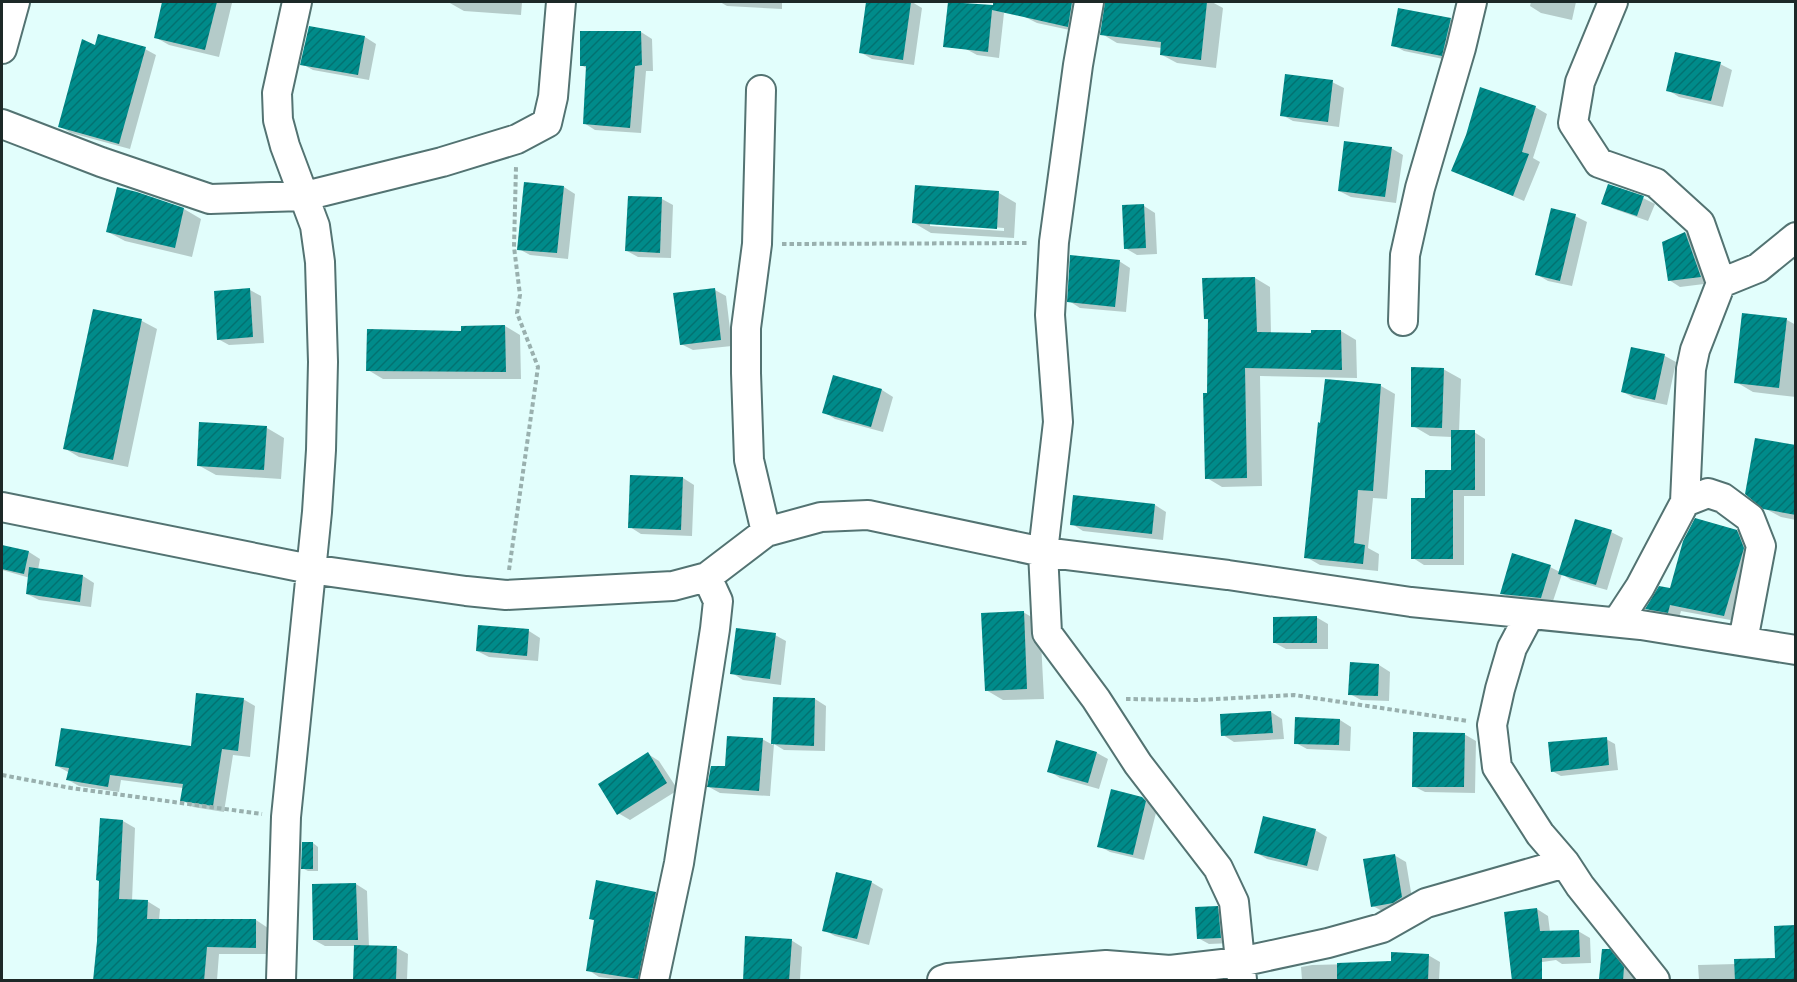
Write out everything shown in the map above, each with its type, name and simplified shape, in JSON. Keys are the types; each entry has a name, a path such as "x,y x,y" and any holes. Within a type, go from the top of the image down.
{"street":[{"path":"2,49 15,2"},
{"path":"281,981 286,818 321,460 323,362 320,262 315,226 285,146 278,120 277,93 297,2"},
{"path":"2,124 101,162 210,199 304,196 442,162 517,139 547,123 554,97 561,2"},
{"path":"1089,2 1077,65 1054,243 1050,315 1058,422 1043,552 1047,633 1096,699 1138,764 1218,868 1234,902 1241,971"},
{"path":"1403,321 1405,255 1420,188 1472,2"},
{"path":"1613,2 1580,82 1573,123 1599,163 1656,183 1700,223 1721,283 1695,350 1691,369 1685,502 1640,587 1617,622"},
{"path":"761,90 758,244 746,328 746,373 749,460 766,532"},
{"path":"1721,283 1758,268 1796,237"},
{"path":"1685,502 1708,493 1723,498 1750,518 1761,546 1743,641"},
{"path":"2,507 310,569 506,595 673,586 707,577 766,532 821,517 868,515 1043,552 1228,575 1411,602 1617,622 1796,650"},
{"path":"654,981 679,863 715,629 718,601 707,577"},
{"path":"1530,614 1512,648 1492,725 1497,767 1540,834 1655,981"},
{"path":"942,981 948,978 1106,965 1166,975 1241,971 1382,928 1426,903 1564,863"}],"path":[{"path":"506,595 538,367 517,314 520,295 514,247 517,139"},
{"path":"758,244 1054,243"},
{"path":"1096,699 1197,700 1294,695 1492,725"},
{"path":"2,775 71,788 286,818"}],"building":[{"path":"162,2 217,2 205,50 154,38"},
{"path":"866,2 911,2 903,60 859,53"},
{"path":"948,2 993,5 993,2 1072,2 1068,27 992,10 988,52 943,47"},
{"path":"1105,2 1207,2 1201,60 1160,55 1161,42 1100,35"},
{"path":"1398,8 1451,18 1442,56 1391,46"},
{"path":"309,26 365,36 358,75 300,65"},
{"path":"580,31 641,31 642,65 635,66 630,128 583,124 586,66 580,66"},
{"path":"98,34 146,47 119,144 58,127 82,39 95,45"},
{"path":"1675,52 1721,62 1711,101 1666,91"},
{"path":"1285,74 1333,80 1328,122 1280,116"},
{"path":"1480,87 1536,106 1522,152 1529,154 1513,196 1451,171 1466,135"},
{"path":"1344,141 1392,147 1385,197 1338,191"},
{"path":"524,182 564,186 557,253 517,250"},
{"path":"1608,184 1644,196 1637,216 1601,204"},
{"path":"915,185 999,191 997,229 912,223"},
{"path":"117,187 184,208 175,248 106,232"},
{"path":"628,196 662,197 660,253 625,251"},
{"path":"1144,204 1146,248 1124,249 1122,205"},
{"path":"1551,208 1576,214 1560,281 1535,275"},
{"path":"1685,232 1701,277 1668,281 1662,242"},
{"path":"1070,255 1120,260 1115,307 1067,302"},
{"path":"1255,277 1257,332 1311,333 1311,330 1341,330 1342,370 1245,368 1247,478 1205,479 1203,393 1207,393 1208,319 1204,319 1202,278"},
{"path":"250,288 253,337 217,340 214,291"},
{"path":"715,288 721,340 680,345 673,293"},
{"path":"93,309 142,319 113,460 63,449"},
{"path":"1742,313 1787,318 1779,388 1734,383"},
{"path":"505,325 506,372 366,371 367,329 461,331 461,326"},
{"path":"1631,347 1665,354 1655,400 1621,392"},
{"path":"1411,367 1444,368 1442,428 1411,427"},
{"path":"833,375 882,389 871,427 822,413"},
{"path":"1325,379 1381,384 1373,491 1358,490 1354,543 1365,545 1363,564 1304,558 1318,422 1320,423"},
{"path":"199,422 267,426 264,470 197,466"},
{"path":"1451,430 1475,430 1475,490 1453,490 1453,559 1411,559 1411,498 1425,498 1425,470 1451,470"},
{"path":"1755,438 1796,445 1796,515 1763,509 1745,494"},
{"path":"630,475 683,477 681,530 628,528"},
{"path":"1073,495 1155,504 1152,534 1070,525"},
{"path":"1695,518 1737,530 1744,548 1724,616 1670,605 1668,613 1645,609 1659,586 1670,588 1683,541"},
{"path":"1575,519 1612,530 1596,585 1558,574"},
{"path":"2,545 29,551 24,574 2,569"},
{"path":"1512,553 1551,565 1541,598 1500,594"},
{"path":"29,567 83,575 80,602 26,594"},
{"path":"1024,611 1027,689 985,691 981,613"},
{"path":"1317,616 1317,643 1273,643 1273,617"},
{"path":"478,625 529,629 527,656 476,651"},
{"path":"736,628 776,633 770,679 730,674"},
{"path":"1350,662 1379,664 1378,696 1348,695"},
{"path":"196,693 244,698 238,751 222,749 213,806 180,801 183,784 110,775 108,787 66,780 69,768 55,766 61,728 191,746"},
{"path":"773,697 815,698 814,746 771,744"},
{"path":"1271,711 1273,733 1221,736 1220,714"},
{"path":"1295,717 1340,719 1339,745 1294,744"},
{"path":"1413,732 1465,733 1464,787 1412,787"},
{"path":"727,736 763,738 759,791 707,787 711,766 725,766"},
{"path":"1607,737 1609,765 1551,772 1548,742"},
{"path":"1056,740 1097,752 1088,783 1047,772"},
{"path":"648,752 667,783 617,815 598,784"},
{"path":"1111,789 1142,797 1146,801 1133,855 1097,847"},
{"path":"1263,816 1316,829 1307,866 1254,853"},
{"path":"100,818 123,820 119,899 148,900 147,919 256,919 256,948 207,947 204,981 93,981 97,941 99,881 96,880"},
{"path":"302,842 313,842 313,869 301,869"},
{"path":"1395,854 1402,897 1393,903 1371,907 1363,859"},
{"path":"836,872 872,881 857,939 822,931"},
{"path":"596,880 656,892 638,979 586,971 594,920 589,919"},
{"path":"356,883 358,940 313,940 312,884"},
{"path":"1218,906 1221,938 1197,939 1195,907"},
{"path":"1537,908 1540,931 1579,930 1580,957 1542,958 1542,981 1512,981 1504,912"},
{"path":"1796,925 1796,981 1735,981 1734,959 1775,958 1774,926"},
{"path":"745,936 792,939 789,981 743,981"},
{"path":"354,945 397,946 396,981 353,981"},
{"path":"1602,949 1610,949 1624,967 1623,981 1599,979"},
{"path":"1391,952 1429,954 1428,981 1337,981 1337,963 1391,961"}]}
